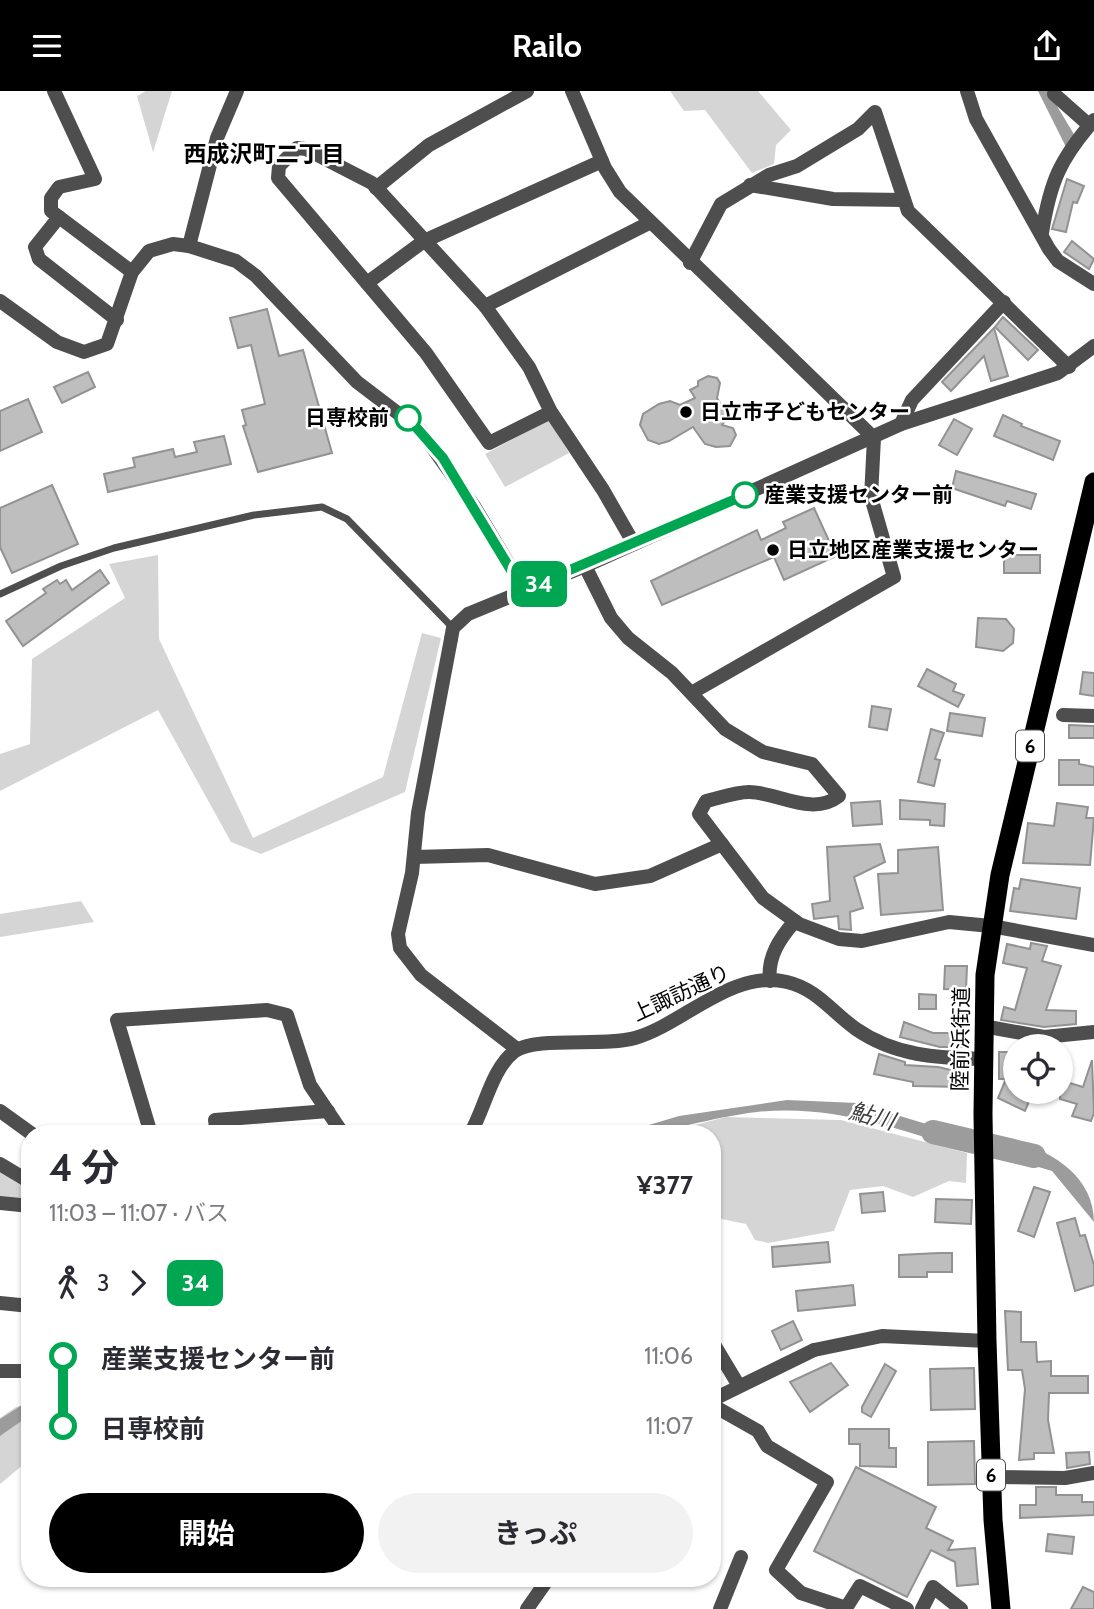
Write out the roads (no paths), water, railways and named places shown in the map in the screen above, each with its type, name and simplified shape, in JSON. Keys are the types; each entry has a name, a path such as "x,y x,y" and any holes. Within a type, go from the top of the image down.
{"highway":[{"name":"陸前浜街道","path":"1001,1609 991,1477 982,1114 983,1026 991,926 1027,760 1094,482"}],"street":[{"path":"54,91 95,180 59,187 51,198 51,211 132,272"},
{"path":"189,246 217,138 237,91"},
{"path":"376,188 429,145 527,91"},
{"path":"572,91 602,161 620,192 690,263 874,438 871,497 894,577 693,692"},
{"path":"967,91 976,119 1058,261 1094,284"},
{"path":"1042,233 1049,190 1074,142 1092,122 1054,94"},
{"path":"690,263 721,204 769,174 797,166 858,129 875,111 908,211 1069,367"},
{"path":"551,412 489,443 426,353 278,178 279,166 297,148 306,149 372,183 485,306 529,367 551,412 603,490 634,544"},
{"path":"367,283 424,241 602,161"},
{"path":"750,185 833,199 904,200"},
{"path":"59,217 36,247 39,259 117,320"},
{"path":"485,306 649,223"},
{"path":"0,301 57,342 85,352 107,344 132,272 149,251 173,244 189,246 236,261 256,276 357,382 420,430 474,506 523,590"},
{"path":"901,424 912,400 1004,302"},
{"path":"474,1125 502,1067 517,1049 421,975 400,948 398,934 400,914 414,857 418,813 452,634 468,614 584,566 901,424 1069,367 1094,346"},
{"path":"584,566 611,618 628,638 693,692 737,738 763,752 812,764 839,796 832,802 794,803 749,792 706,801 699,814 763,898 794,921 839,939 862,941 948,922 991,926 1094,945"},
{"path":"1063,715 1094,716"},
{"path":"414,857 488,856 595,884 650,876 722,844"},
{"path":"770,981 773,955 781,937 794,921"},
{"name":"上諏訪通り","path":"517,1049 540,1045 622,1042 645,1035 676,1016 739,987 770,981 784,982 810,991 854,1028 874,1040 906,1052 925,1057 982,1059"},
{"path":"148,1125 117,1020 267,1010 287,1015 310,1085 337,1125"},
{"path":"983,1026 1044,1037 1094,1032"},
{"path":"0,1111 21,1126"},
{"path":"216,1125 215,1120 328,1111"},
{"path":"0,1164 21,1176"},
{"path":"0,1203 21,1205"},
{"path":"0,1303 21,1305"},
{"path":"721,1397 814,1350 847,1341 882,1336 987,1341"},
{"path":"721,1356 739,1386"},
{"path":"0,1371 21,1371"},
{"path":"721,1408 758,1431 767,1446 827,1482 776,1570 801,1593 846,1608 860,1586 907,1609"},
{"path":"991,1477 1065,1478 1094,1473"},
{"path":"725,1608 741,1557"},
{"path":"527,1609 542,1587"},
{"path":"922,1609 933,1587 956,1608"}],"lane":[{"path":"0,594 61,566 114,548 254,515 322,507 347,519 452,634"}],"water":[{"path":"1038,91 1048,91 1075,136 1066,147"},
{"path":"787,1100 857,1103 966,1136 966,1151 889,1126 811,1111 757,1112 685,1125 649,1125 679,1116"},
{"path":"1002,1139 1035,1148 1064,1165 1086,1189 1094,1222 1052,1171 1002,1156"},
{"path":"21,1406 21,1421 0,1436 0,1419"}],"waterway":[{"name":"鮎川","path":"933,1132 1034,1156"}],"place":[{"name":"日立市子どもセンター","path":"686,412"},
{"name":"日専校前","path":"408,418"},
{"name":"産業支援センター前","path":"745,495"},
{"name":"日立地区産業支援センター","path":"773,550"}],"district":[{"name":"西成沢町二丁目","path":"264,154"}]}
